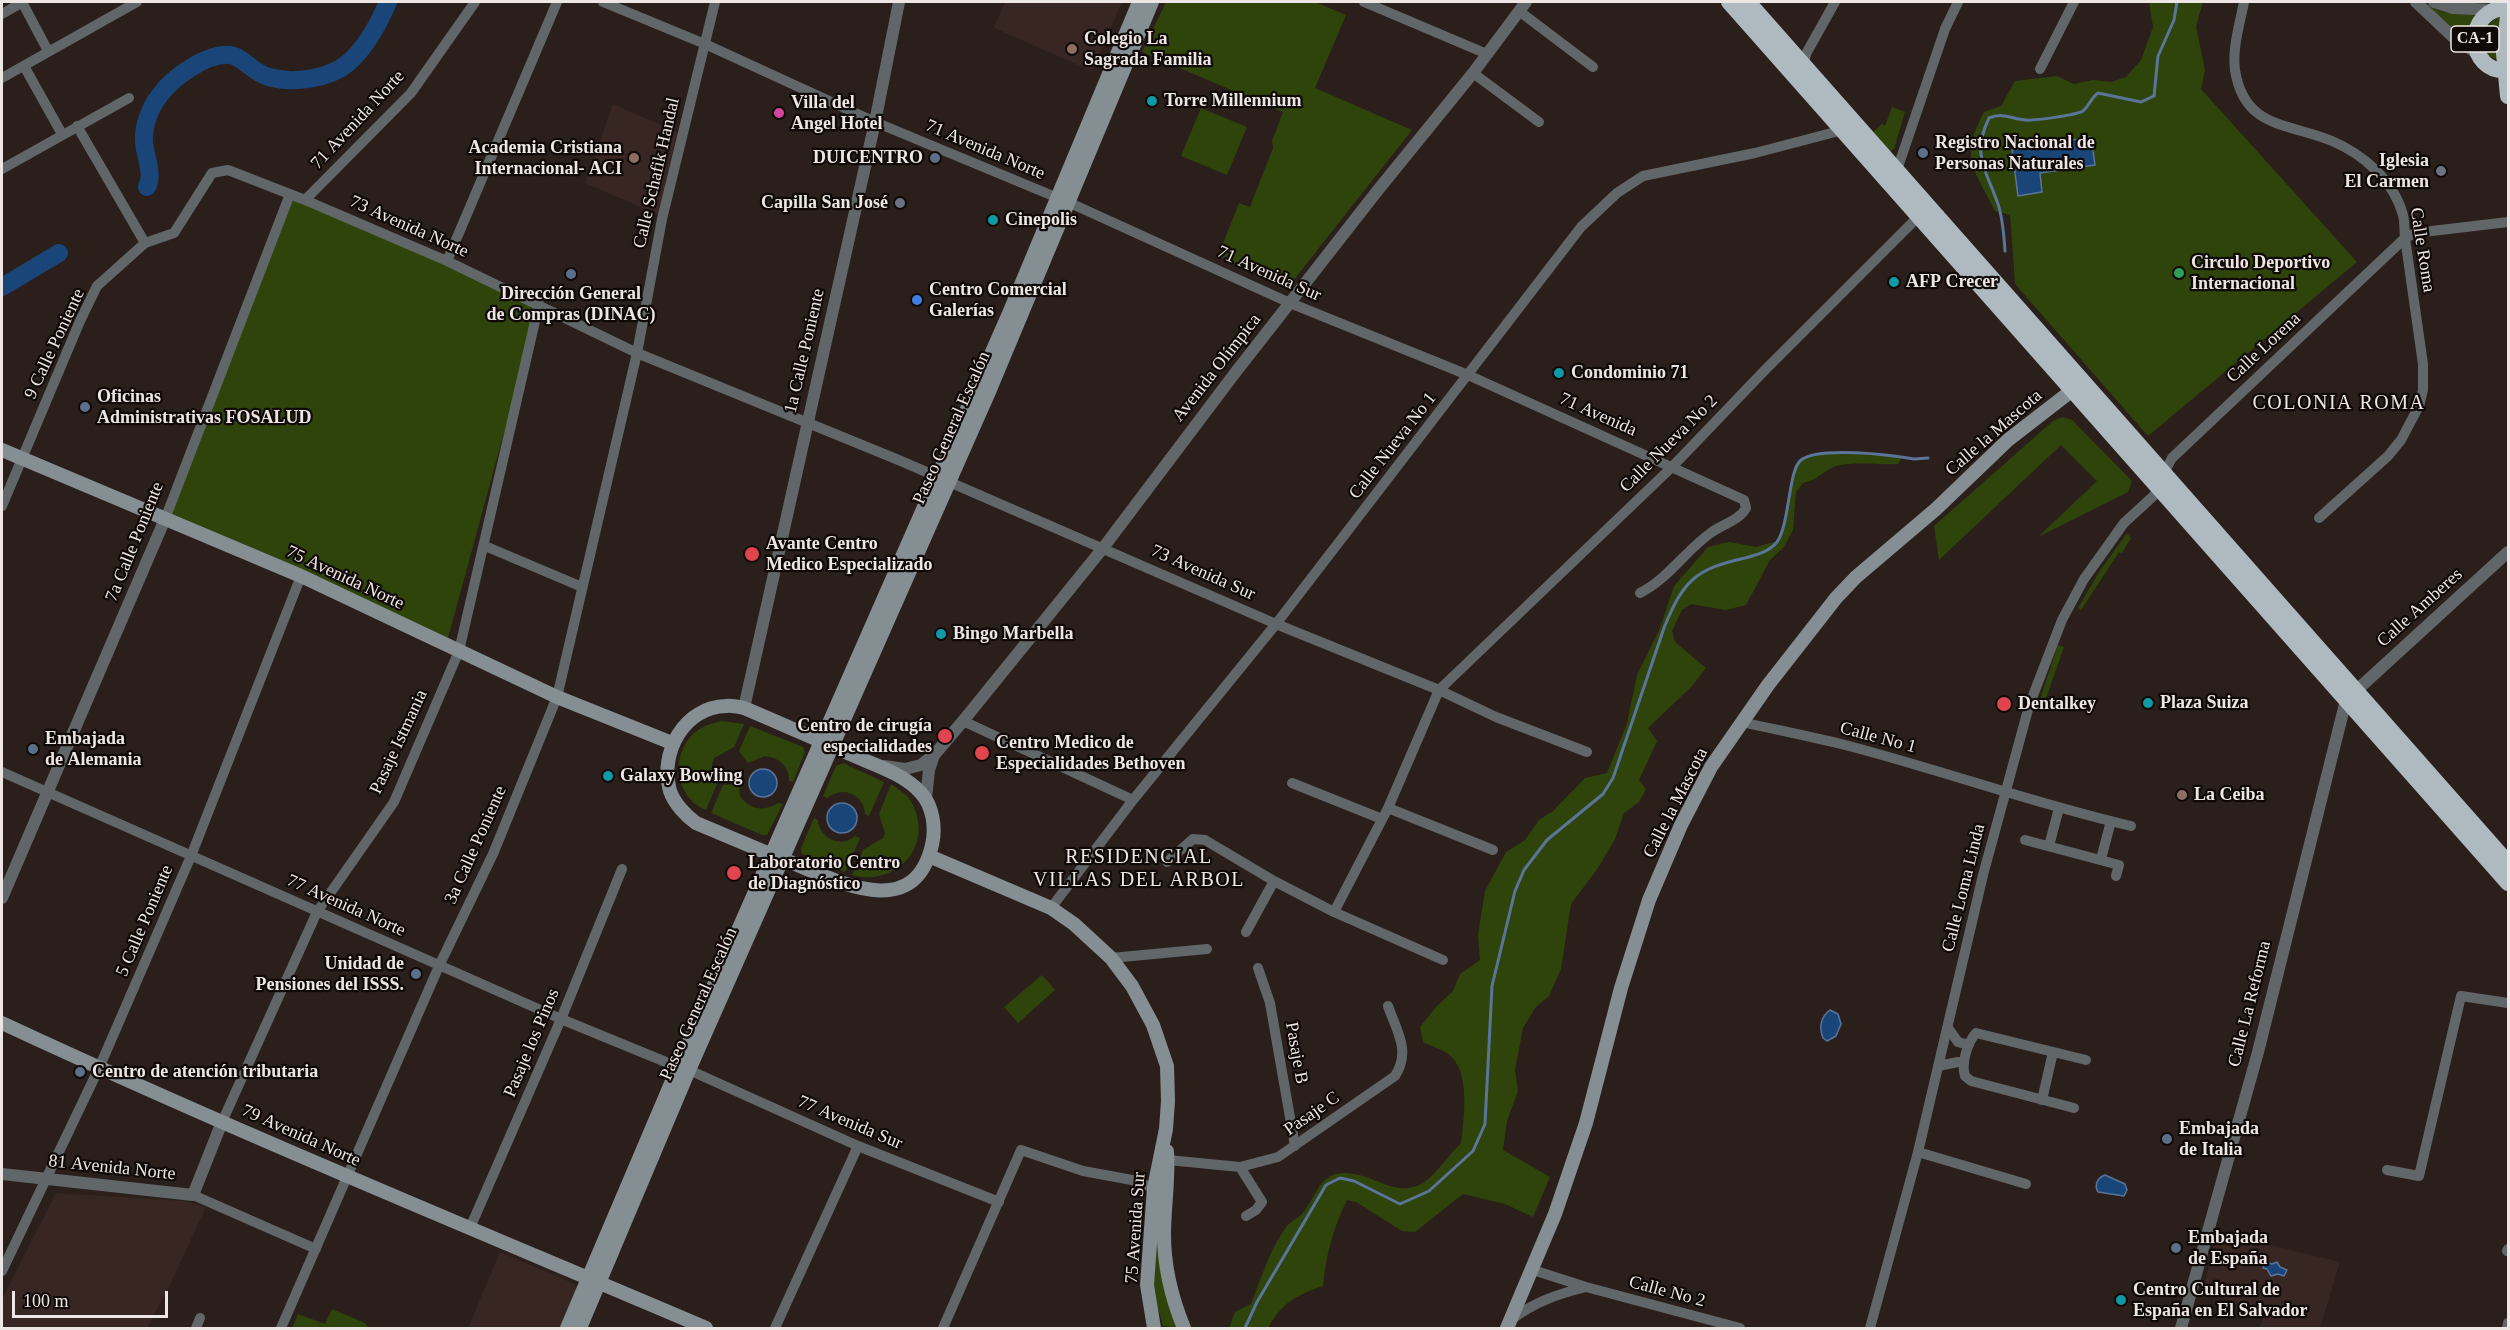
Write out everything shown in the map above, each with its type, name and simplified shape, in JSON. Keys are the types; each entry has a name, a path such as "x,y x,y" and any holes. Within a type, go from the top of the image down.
{"highway":[{"path":"1730,2 1918,217 2078,386 2164,471 2508,883"},
{"path":"1748,2 1897,170 2161,489 2351,696 2506,858"},
{"name":"CA-1","path":"2506,70 2490,66 2478,54 2475,44 2477,28 2482,19 2504,11 2508,96"}],"main road":[{"name":"Paseo General Escalón","path":"1064,201 1139,2"},
{"name":"Paseo General Escalón","path":"567,1329 593,1280 683,1069 828,744 1152,2"},
{"name":"Calle la Mascota","path":"1509,1324 1533,1270 1586,1123 1621,988 1657,880 1681,825 1711,767 1810,630 1856,577 1936,509 2008,440 2078,386"},
{"name":"75 Avenida Norte","path":"2,450 301,576 557,697 672,743"},
{"path":"725,705 744,708 904,778 926,798 933,817 933,839 929,856 919,874 900,888 879,892 849,885 696,823 686,815 670,791 668,763 672,743 681,728 704,710 725,705"},
{"name":"75 Avenida Sur","path":"929,856 1052,908 1088,935 1111,958 1132,986 1161,1044 1168,1084 1166,1131 1168,1160 1164,1237 1174,1306 1184,1329"},
{"name":"79 Avenida Norte","path":"2,1023 222,1122 706,1329"},
{"name":"75 Avenida Sur","path":"1154,1329 1147,1285 1154,1188 1166,1131"},
{"name":"Paseo General Escalón","path":"580,1329 593,1280"}],"street":[{"path":"2,14 22,2 48,51"},
{"path":"2,78 137,2"},
{"name":"71 Avenida Norte","path":"305,200 411,93 475,2"},
{"path":"447,261 557,2"},
{"name":"71 Avenida Norte","path":"603,2 705,44 875,122 1064,201"},
{"name":"Calle Schafik Handal","path":"636,353 662,219 715,2"},
{"name":"1a Calle Poniente","path":"744,708 875,122 898,2"},
{"path":"1364,2 1487,54"},
{"path":"1803,64 1807,52 1835,2"},
{"path":"1897,170 1938,49 1958,2"},
{"path":"2040,69 2073,2"},
{"name":"Calle Roma","path":"2244,2 2236,40 2235,68 2239,87 2249,106 2265,119 2283,127 2330,140 2363,159 2396,196 2404,216 2404,238 2424,364 2423,390 2419,406 2401,440 2388,456 2319,518"},
{"path":"2416,2 2435,22 2478,54"},
{"path":"2434,2 2453,8 2504,11"},
{"path":"1522,6 1593,67"},
{"name":"Avenida Olímpica","path":"875,765 910,769 921,765 935,754 1103,548 1378,190 1473,73 1522,6"},
{"path":"24,66 62,134"},
{"path":"1473,73 1539,122"},
{"path":"2,169 129,98"},
{"path":"77,126 144,243"},
{"name":"Calle Nueva No 1","path":"1052,908 1133,800 1276,624 1581,227 1617,193 1643,176 1755,153 1843,130"},
{"name":"73 Avenida Norte","path":"144,243 174,233 212,173 228,170 305,200 447,261 636,353 807,422"},
{"name":"7a Calle Poniente","path":"2,898 165,519 290,195"},
{"name":"71 Avenida Sur","path":"1064,201 1290,303 1468,375"},
{"name":"Calle Nueva No 2","path":"1439,690 1672,466 1918,217"},
{"name":"Calle Lorena","path":"2161,489 2164,471 2172,458 2404,238 2415,233 2508,222"},
{"name":"9 Calle Poniente","path":"2,506 97,286 144,243"},
{"name":"Pasaje Istmania","path":"193,1195 222,1122 317,912 394,802 459,651 539,304"},
{"name":"3a Calle Poniente","path":"281,1329 439,966 493,854 557,697 636,353"},
{"name":"71 Avenida","path":"1468,375 1672,466 1746,502 1746,508 1741,515 1718,527 1694,545 1655,585 1640,594"},
{"name":"73 Avenida Sur","path":"807,422 1276,624 1439,690 1496,717 1587,752"},
{"name":"Calle Loma Linda","path":"1870,1329 1918,1152 1980,886 2032,697 2070,602 2098,556 2124,523 2161,489"},
{"path":"485,546 582,587"},
{"name":"Calle Amberes","path":"2351,696 2508,552"},
{"name":"5 Calle Poniente","path":"2,1271 99,1068 192,856 301,576"},
{"path":"1334,912 1388,808 1439,690"},
{"name":"Calle La Reforma","path":"2181,1329 2258,1052 2351,696"},
{"path":"963,721 1133,800"},
{"name":"Calle No 1","path":"1742,722 1848,746 2005,790 2059,808 2131,826"},
{"name":"Avenida Olímpica","path":"926,798 929,770 935,754"},
{"name":"77 Avenida Norte","path":"2,772 439,966 683,1069"},
{"path":"1292,783 1382,819"},
{"path":"1388,808 1493,850"},
{"path":"2049,846 2059,808"},
{"path":"2101,859 2111,821"},
{"path":"1167,862 1193,839 1205,840 1274,881 1334,912 1443,960"},
{"path":"2025,840 2119,865 2116,876"},
{"name":"Pasaje los Pinos","path":"470,1228 561,1019 622,869"},
{"path":"1246,932 1274,881"},
{"path":"1111,958 1207,949"},
{"name":"Pasaje B","path":"1258,968 1270,1003 1295,1146"},
{"path":"2387,1170 2419,1176 2461,996 2508,1003"},
{"name":"Pasaje C","path":"1168,1160 1240,1167 1278,1157 1395,1076 1402,1064 1404,1054 1388,1006"},
{"path":"1948,1028 1958,1042 1969,1045"},
{"path":"2074,1108 1971,1081 1965,1076 1964,1064 1969,1045 1976,1033 2086,1060"},
{"path":"2042,1100 2053,1052"},
{"path":"1938,1066 1964,1064"},
{"name":"77 Avenida Sur","path":"683,1069 858,1146 999,1202"},
{"path":"775,1329 858,1146"},
{"path":"943,1329 1021,1150 1083,1171 1132,1180 1154,1188"},
{"path":"1918,1152 2026,1184"},
{"path":"1240,1167 1262,1202 1256,1210 1246,1216"},
{"name":"81 Avenida Norte","path":"2,1174 193,1195 316,1249"},
{"name":"Calle No 2","path":"1533,1270 1586,1287 1740,1329"},
{"path":"1509,1324 1527,1307 1586,1287"},
{"path":"196,1329 200,1318"},
{"path":"2507,1329 2508,1323"}],"shaded area":[{"name":"Colegio La Sagrada Familia","path":"1005,2 1122,2 1092,71 994,28"},
{"name":"Academia Cristiana Internacional- ACI","path":"613,104 679,133 659,215 585,183"},
{"path":"56,1193 184,1201 206,1207 170,1285 147,1328 2,1328 2,1299"},
{"path":"2217,1232 2340,1262 2320,1328 2260,1328 2264,1313 2203,1290"},
{"path":"500,1252 575,1284 576,1290 560,1328 468,1328"}],"green space":[{"path":"1166,2 1315,2 1346,15 1315,88 1412,130 1289,286 1218,256 1239,203 1250,207 1273,148 1272,141 1283,112 1142,52"},
{"name":"Circulo Deportivo Internacional","path":"2149,2 2203,2 2196,26 2205,70 2201,89 2357,262 2148,436 2015,284 2010,215 1995,211 1976,173 1971,153 1976,128 1984,112 2001,106 2015,81 2057,76 2074,84 2093,80 2111,82 2126,77 2141,60 2153,27"},
{"path":"2429,6 2442,12 2481,16 2471,42 2459,35"},
{"path":"2499,16 2506,16 2500,61 2487,55 2484,44 2487,29"},
{"path":"1892,107 1905,112 1894,149 1889,152 1870,135 1882,124 1885,126"},
{"path":"1201,108 1247,127 1227,175 1181,156"},
{"path":"292,197 539,304 448,638 163,514"},
{"path":"2063,417 2072,420 2132,481 2128,492 2038,537 2097,481 2061,445 1939,560 1934,526 2053,421"},
{"path":"1825,452 1902,457 1898,464 1859,463 1836,466 1803,483 1796,492 1793,530 1784,547 1770,560 1746,605 1726,610 1691,604 1682,610 1672,631 1675,642 1706,668 1692,686 1648,728 1657,741 1639,780 1646,789 1639,802 1624,813 1615,839 1598,868 1571,904 1561,969 1549,996 1535,1008 1523,1028 1515,1070 1518,1091 1507,1121 1503,1150 1550,1177 1533,1217 1505,1204 1463,1194 1415,1232 1402,1231 1356,1202 1347,1200 1331,1242 1323,1286 1291,1301 1279,1312 1268,1328 1229,1328 1235,1312 1251,1304 1266,1264 1281,1235 1289,1224 1305,1210 1316,1192 1330,1176 1348,1173 1391,1186 1412,1187 1428,1179 1461,1143 1464,1096 1460,1071 1448,1054 1423,1042 1420,1027 1453,991 1460,974 1480,960 1478,935 1485,891 1506,852 1525,840 1539,820 1553,811 1585,778 1607,773 1627,723 1637,675 1660,628 1674,586 1708,547 1729,542 1756,547 1777,541 1789,506 1794,471 1801,459"},
{"path":"2127,533 2131,538 2122,553 2119,552 2081,610 2078,608 2099,572"},
{"path":"2058,645 2064,647 2043,707 2038,705"},
{"path":"722,721 744,724 734,747 714,758 712,764 717,784 706,810 688,796 680,777 679,766 685,744 692,735 706,726"},
{"path":"750,726 803,747 805,752 793,782 789,781 783,764 775,759 765,756 748,763 739,751"},
{"path":"843,763 884,782 869,816 865,814 861,801 851,794 833,794 827,798 823,796 836,766"},
{"path":"739,784 740,796 753,807 768,808 778,803 783,804 767,835 762,835 711,813 723,785"},
{"path":"891,784 906,795 914,808 919,830 916,844 911,855 891,872 866,877 852,875 863,850 883,838 885,833 879,814"},
{"path":"814,818 818,820 822,832 832,840 843,842 855,836 860,838 845,872 802,854 801,848"},
{"path":"1042,975 1055,990 1018,1023 1004,1007"},
{"path":"1156,1219 1178,1328 1163,1326 1152,1286"},
{"path":"332,1309 365,1323 369,1328 292,1328 298,1314 325,1324"}],"water":[{"path":"2091,137 2095,165 2040,173 2042,192 2018,196 2012,150"},
{"path":"763,769 773,773 777,783 773,793 763,797 753,793 749,783 753,773"},
{"path":"842,803 848,804 856,812 856,824 848,832 842,833 836,832 828,824 827,818 828,812 836,804"},
{"path":"1830,1010 1838,1014 1841,1024 1836,1036 1827,1041 1823,1038 1821,1027 1822,1019"},
{"path":"2105,1175 2125,1184 2127,1190 2124,1196 2098,1192 2097,1182"},
{"path":"2264,1262 2272,1264 2277,1262 2280,1267 2287,1270 2284,1276 2278,1274 2271,1276 2267,1269 2263,1268"}],"waterway":[{"path":"147,187 150,176 144,136 148,117 160,95 182,74 201,62 221,55 239,58 263,75 279,79 310,79 331,73 348,63 361,50 388,2"},
{"path":"2005,251 2000,210 1982,162 1981,142 1989,118 2003,116 2030,120 2073,114 2083,111 2098,93 2141,102 2154,96 2158,56 2174,20 2177,2"},
{"path":"2,287 59,253"},
{"path":"1245,1328 1257,1302 1326,1185 1340,1178 1354,1181 1400,1204 1429,1191 1473,1151 1485,1124 1492,986 1515,891 1524,870 1547,840 1603,794 1613,778 1664,628 1685,588 1702,573 1728,562 1762,553 1777,542 1784,523 1794,475 1801,460 1823,453 1839,452 1914,459 1928,458"}],"place":[{"name":"Colegio La Sagrada Familia","path":"1072,49"},
{"name":"Torre Millennium","path":"1152,101"},
{"name":"Villa del Angel Hotel","path":"779,113"},
{"name":"Registro Nacional de Personas Naturales","path":"1923,153"},
{"name":"Academia Cristiana Internacional- ACI","path":"634,158"},
{"name":"DUICENTRO","path":"935,158"},
{"name":"Iglesia El Carmen","path":"2441,171"},
{"name":"Capilla San José","path":"900,203"},
{"name":"Cinepolis","path":"993,220"},
{"name":"Circulo Deportivo Internacional","path":"2179,273"},
{"name":"Dirección General de Compras (DINAC)","path":"571,274"},
{"name":"AFP Crecer","path":"1894,282"},
{"name":"Centro Comercial Galerías","path":"917,300"},
{"name":"Condominio 71","path":"1559,373"},
{"name":"Oficinas Administrativas FOSALUD","path":"85,407"},
{"name":"Avante Centro Medico Especializado","path":"752,554"},
{"name":"Bingo Marbella","path":"941,634"},
{"name":"Plaza Suiza","path":"2148,703"},
{"name":"Dentalkey","path":"2004,704"},
{"name":"Centro de cirugía especialidades","path":"945,736"},
{"name":"Embajada de Alemania","path":"33,749"},
{"name":"Centro Medico de Especialidades Bethoven","path":"982,753"},
{"name":"Galaxy Bowling","path":"608,776"},
{"name":"La Ceiba","path":"2182,795"},
{"name":"Laboratorio Centro de Diagnóstico","path":"734,873"},
{"name":"Unidad de Pensiones del ISSS.","path":"416,974"},
{"name":"Centro de atención tributaria","path":"80,1072"},
{"name":"Embajada de Italia","path":"2167,1139"},
{"name":"Embajada de España","path":"2176,1248"},
{"name":"Centro Cultural de España en El Salvador","path":"2121,1300"}],"district":[{"name":"COLONIA ROMA","path":"2339,404"},
{"name":"RESIDENCIAL VILLAS DEL ARBOL","path":"1139,870"}]}
